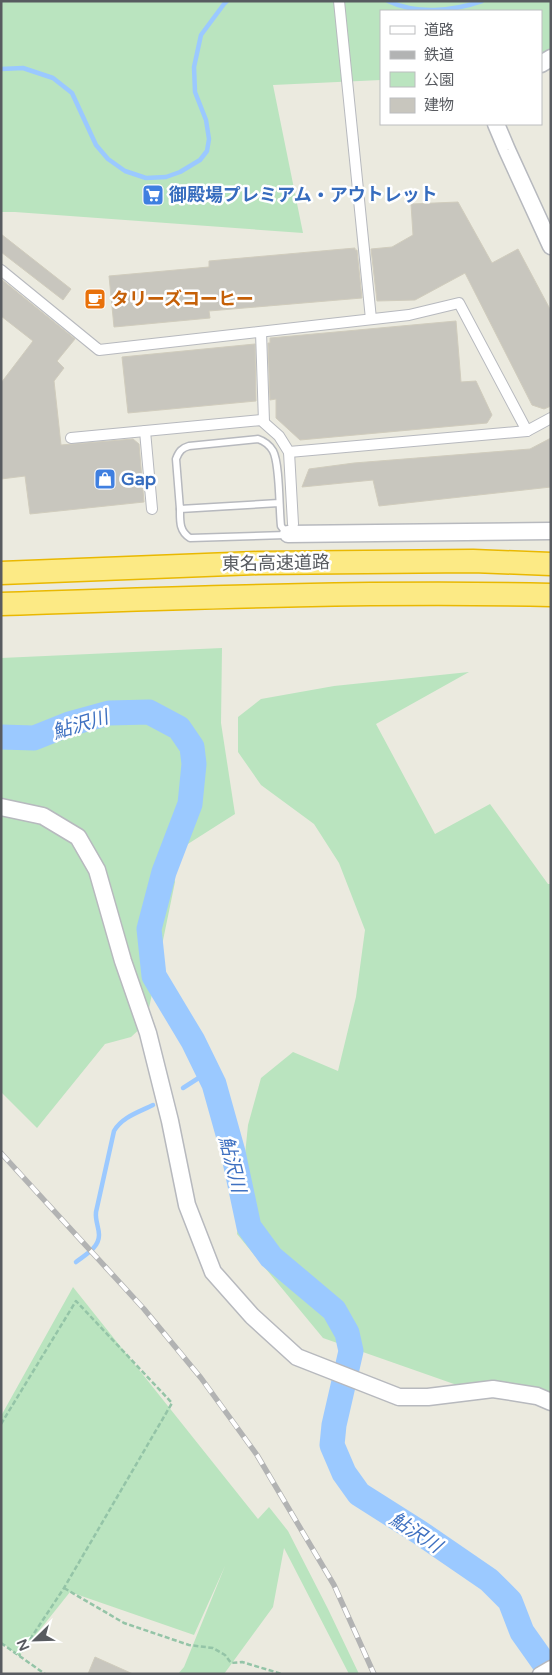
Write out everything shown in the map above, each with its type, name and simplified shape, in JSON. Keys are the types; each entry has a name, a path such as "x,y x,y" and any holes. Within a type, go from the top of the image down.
{"highway":[{"name":"東名高速道路","path":"1,573 258,563 473,561 551,564"},
{"name":"東名高速道路","path":"1,604 259,596 467,593 551,595"}],"street":[{"path":"339,1 371,319"},
{"path":"496,125 551,246"},
{"path":"1,270 99,350 409,315 459,303 527,431"},
{"path":"261,332 264,422"},
{"path":"289,452 527,431 551,418"},
{"path":"71,438 261,420 279,436 289,452 290,529 551,531"},
{"path":"146,431 152,509"},
{"path":"1,807 43,816 78,836 97,870 148,1033 170,1121 187,1205 213,1272 252,1316 297,1357 377,1390 399,1397 428,1397 493,1389 537,1396 551,1402"},
{"path":"539,1674 551,1667"}],"lane":[{"path":"258,439 269,445 274,452 276,460 281,526 290,529 190,538 184,535 181,529 176,459 182,448 258,439"},
{"path":"180,510 279,503"}],"path":[{"path":"1,1424 76,1301 172,1403 64,1588 19,1656"},
{"path":"64,1588 124,1623 189,1645 213,1648 225,1655 231,1663 242,1662 282,1674"},
{"path":"1,1643 45,1674"}],"green space":[{"path":"1,1 551,1 551,65 542,68 542,10 380,10 380,80 273,85 303,233 1,212"},
{"path":"222,648 221,723 235,814 169,856 175,882 146,1023 131,1037 105,1044 37,1128 1,1092 1,658"},
{"path":"469,672 376,724 435,834 490,804 548,884 551,884 551,1410 544,1399 454,1384 323,1338 237,1234 248,1125 261,1078 293,1052 338,1071 356,997 365,930 339,863 314,824 261,785 238,752 238,717 261,699 334,686"},
{"path":"73,1287 258,1519 269,1507 288,1531 359,1674 349,1674 284,1548 273,1607 224,1674 178,1674 184,1667 225,1566 194,1635 70,1592 19,1656 1,1642 1,1416"}],"building":[{"path":"458,202 492,263 518,249 551,311 551,406 544,409 532,405 465,273 415,300 377,301 371,249 392,247 413,235 411,204"},
{"path":"1,234 71,289 63,300 1,252"},
{"path":"355,248 357,250 362,298 209,311 210,318 114,327 109,276 209,267 209,261"},
{"path":"1,279 75,339 57,361 64,368 54,381 61,445 133,439 139,444 144,502 30,514 25,476 1,479 1,383 33,341 1,316"},
{"path":"456,321 461,382 476,381 492,415 487,423 300,440 276,418 276,399 270,400 268,343 270,343 270,338"},
{"path":"255,344 256,401 128,413 122,357"},
{"path":"551,438 551,487 379,506 373,480 302,487 309,469 354,463 530,449"},
{"path":"95,1657 133,1674 88,1674"}],"waterway":[{"path":"1,69 23,68 53,78 72,93 96,145 108,159 125,171 146,178 166,177 180,172 200,160 207,151 209,139 206,120 195,92 194,67 201,35 227,1"},
{"path":"388,1 423,10 447,9 482,1"},
{"name":"鮎沢川","path":"1,737 34,738 69,724 109,713 149,712 179,728 192,747 194,764 190,804 164,872 149,929 154,976 193,1041 214,1084 233,1152 249,1227 271,1257 334,1310 347,1333 351,1351 334,1425 332,1445 344,1473 359,1494 489,1580 510,1601 522,1632 551,1673"},
{"path":"183,1088 208,1072"},
{"path":"76,1262 97,1244 99,1232 96,1212 114,1131 126,1118 153,1105"}],"railway":[{"path":"1,1153 144,1309 201,1378 257,1455 334,1585 374,1674"}],"place":[{"name":"御殿場プレミアム・アウトレット","path":"153,195"},
{"name":"タリーズコーヒー","path":"95,299"},
{"name":"Gap","path":"105,479"}]}
